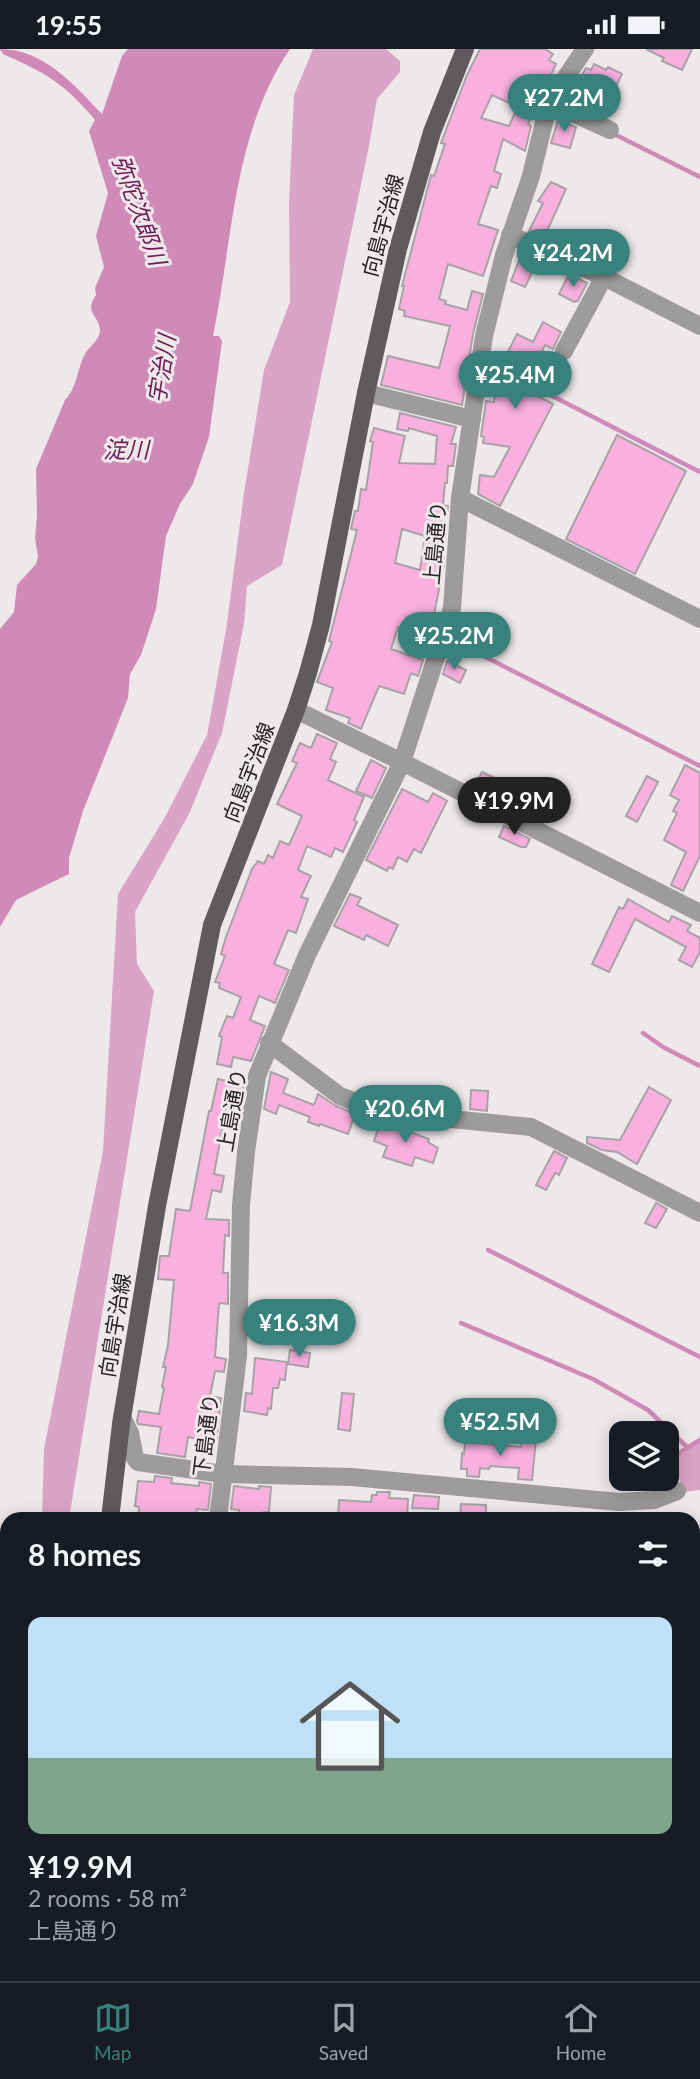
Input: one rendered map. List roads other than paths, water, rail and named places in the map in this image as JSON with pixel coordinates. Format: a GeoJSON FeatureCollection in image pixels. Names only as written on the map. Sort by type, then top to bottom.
{"type":"FeatureCollection","features":[{"type":"Feature","properties":{"kind":"main road","name":"向島宇治線"},"geometry":{"type":"LineString","coordinates":[[111,1512],[122,1417],[157,1206],[212,925],[296,711],[321,625],[366,393],[398,249],[432,132],[465,49]]}},
{"type":"Feature","properties":{"kind":"street","name":"上島通り"},"geometry":{"type":"LineString","coordinates":[[240,1231],[246,1152],[257,1076],[307,955],[402,762],[452,608],[460,498],[484,336],[510,235],[530,176],[550,102],[584,49]]}},
{"type":"Feature","properties":{"kind":"street"},"geometry":{"type":"LineString","coordinates":[[550,102],[610,130]]}},
{"type":"Feature","properties":{"kind":"street"},"geometry":{"type":"LineString","coordinates":[[510,235],[604,277],[700,326]]}},
{"type":"Feature","properties":{"kind":"street"},"geometry":{"type":"LineString","coordinates":[[564,351],[604,277]]}},
{"type":"Feature","properties":{"kind":"street"},"geometry":{"type":"LineString","coordinates":[[366,393],[472,419]]}},
{"type":"Feature","properties":{"kind":"street"},"geometry":{"type":"LineString","coordinates":[[460,498],[700,619]]}},
{"type":"Feature","properties":{"kind":"street"},"geometry":{"type":"LineString","coordinates":[[296,711],[700,913]]}},
{"type":"Feature","properties":{"kind":"street"},"geometry":{"type":"LineString","coordinates":[[269,1043],[340,1096],[370,1108],[381,1112],[531,1127],[700,1213]]}},
{"type":"Feature","properties":{"kind":"street","name":"下島通り"},"geometry":{"type":"LineString","coordinates":[[219,1512],[237,1356],[240,1231]]}},
{"type":"Feature","properties":{"kind":"street"},"geometry":{"type":"LineString","coordinates":[[122,1417],[130,1433],[138,1462],[222,1474],[352,1477],[620,1502],[654,1500],[677,1491]]}},
{"type":"Feature","properties":{"kind":"water","name":"淀川"},"geometry":{"type":"Polygon","coordinates":[[[0,49],[31,55],[44,62],[69,81],[102,114],[122,56],[128,49],[290,49],[271,82],[246,151],[213,336],[219,336],[222,341],[209,437],[193,484],[180,504],[166,536],[156,609],[141,655],[130,674],[128,698],[83,811],[69,858],[69,874],[16,900],[0,927],[0,629],[14,612],[17,585],[36,564],[38,557],[35,538],[36,469],[65,400],[72,390],[82,360],[100,331],[91,306],[104,267],[96,236],[108,193],[89,131],[95,120],[54,80],[3,54],[0,49]]]}},
{"type":"Feature","properties":{"kind":"waterway"},"geometry":{"type":"LineString","coordinates":[[614,134],[700,177]]}},
{"type":"Feature","properties":{"kind":"waterway"},"geometry":{"type":"LineString","coordinates":[[489,364],[504,371]]}},
{"type":"Feature","properties":{"kind":"waterway"},"geometry":{"type":"LineString","coordinates":[[531,385],[700,472]]}},
{"type":"Feature","properties":{"kind":"waterway"},"geometry":{"type":"LineString","coordinates":[[448,638],[700,766]]}},
{"type":"Feature","properties":{"kind":"waterway"},"geometry":{"type":"LineString","coordinates":[[643,1033],[700,1066]]}},
{"type":"Feature","properties":{"kind":"waterway"},"geometry":{"type":"LineString","coordinates":[[488,1250],[700,1357]]}},
{"type":"Feature","properties":{"kind":"waterway"},"geometry":{"type":"LineString","coordinates":[[461,1323],[593,1379],[648,1410],[687,1447]]}},
{"type":"Feature","properties":{"kind":"waterway"},"geometry":{"type":"LineString","coordinates":[[679,1453],[700,1440]]}},
{"type":"Feature","properties":{"kind":"water label","name":"弥陀次郎川"},"geometry":{"type":"Point","coordinates":[140,210]}},
{"type":"Feature","properties":{"kind":"water label","name":"宇治川"},"geometry":{"type":"Point","coordinates":[161,369]}}]}
